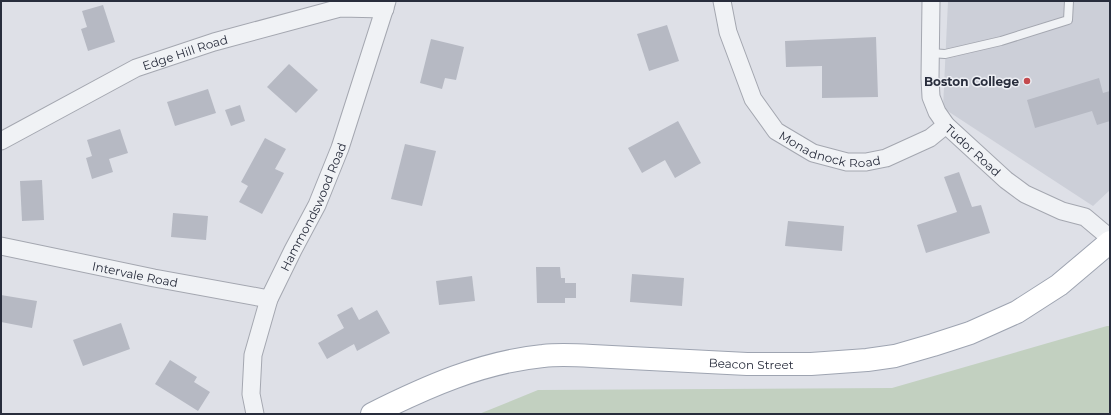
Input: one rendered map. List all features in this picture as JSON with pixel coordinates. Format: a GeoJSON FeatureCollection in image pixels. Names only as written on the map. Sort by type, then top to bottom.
{"type":"FeatureCollection","features":[{"type":"Feature","properties":{"kind":"main road","name":"Beacon Street"},"geometry":{"type":"LineString","coordinates":[[372,414],[417,392],[456,376],[493,365],[543,356],[569,355],[761,364],[811,364],[867,360],[895,356],[970,333],[1017,312],[1059,285],[1110,242]]}},
{"type":"Feature","properties":{"kind":"street","name":"Monadnock Road"},"geometry":{"type":"LineString","coordinates":[[722,1],[728,32],[753,99],[776,131],[813,153],[847,162],[866,162],[886,158],[930,138],[946,125]]}},
{"type":"Feature","properties":{"kind":"street","name":"Tudor Road"},"geometry":{"type":"LineString","coordinates":[[931,1],[931,97],[937,112],[946,125],[1006,180],[1025,194],[1062,212],[1085,218],[1110,238]]}},
{"type":"Feature","properties":{"kind":"street","name":"Edge Hill Road"},"geometry":{"type":"LineString","coordinates":[[1,141],[129,72],[143,66],[214,42],[340,8],[386,5]]}},
{"type":"Feature","properties":{"kind":"street","name":"Hammondswood Road"},"geometry":{"type":"LineString","coordinates":[[255,414],[251,394],[253,355],[269,299],[293,250],[318,205],[340,148],[386,5]]}},
{"type":"Feature","properties":{"kind":"street","name":"Intervale Road"},"geometry":{"type":"LineString","coordinates":[[1,246],[154,278],[269,299]]}},
{"type":"Feature","properties":{"kind":"lane"},"geometry":{"type":"LineString","coordinates":[[930,53],[945,54],[1001,41],[1068,20],[1069,1]]}},
{"type":"Feature","properties":{"kind":"shaded area","name":"Boston College"},"geometry":{"type":"Polygon","coordinates":[[[948,1],[1110,1],[1110,190],[1093,206],[943,108],[948,1]]]}},
{"type":"Feature","properties":{"kind":"green space"},"geometry":{"type":"Polygon","coordinates":[[[1110,326],[1110,414],[479,414],[538,390],[892,388],[1110,326]]]}},
{"type":"Feature","properties":{"kind":"building"},"geometry":{"type":"Polygon","coordinates":[[[103,5],[115,42],[88,51],[81,29],[87,27],[82,11],[103,5]]]}},
{"type":"Feature","properties":{"kind":"building"},"geometry":{"type":"Polygon","coordinates":[[[667,25],[679,61],[649,71],[637,34],[667,25]]]}},
{"type":"Feature","properties":{"kind":"building"},"geometry":{"type":"Polygon","coordinates":[[[876,37],[878,97],[822,98],[822,66],[786,67],[785,41],[876,37]]]}},
{"type":"Feature","properties":{"kind":"building"},"geometry":{"type":"Polygon","coordinates":[[[431,39],[464,47],[456,80],[445,78],[442,89],[420,83],[431,39]]]}},
{"type":"Feature","properties":{"kind":"building"},"geometry":{"type":"Polygon","coordinates":[[[289,64],[318,90],[296,113],[267,87],[289,64]]]}},
{"type":"Feature","properties":{"kind":"building"},"geometry":{"type":"Polygon","coordinates":[[[1099,78],[1103,93],[1110,91],[1110,121],[1097,125],[1092,111],[1035,128],[1027,100],[1099,78]]]}},
{"type":"Feature","properties":{"kind":"building"},"geometry":{"type":"Polygon","coordinates":[[[208,89],[216,113],[175,126],[167,102],[208,89]]]}},
{"type":"Feature","properties":{"kind":"building"},"geometry":{"type":"Polygon","coordinates":[[[240,105],[245,121],[231,126],[225,110],[240,105]]]}},
{"type":"Feature","properties":{"kind":"building"},"geometry":{"type":"Polygon","coordinates":[[[678,121],[701,163],[675,178],[665,160],[642,173],[628,148],[678,121]]]}},
{"type":"Feature","properties":{"kind":"building"},"geometry":{"type":"Polygon","coordinates":[[[120,129],[128,153],[109,159],[113,172],[92,179],[86,158],[92,156],[87,140],[120,129]]]}},
{"type":"Feature","properties":{"kind":"building"},"geometry":{"type":"Polygon","coordinates":[[[265,138],[286,149],[275,169],[284,173],[262,214],[239,202],[248,186],[241,182],[265,138]]]}},
{"type":"Feature","properties":{"kind":"building"},"geometry":{"type":"Polygon","coordinates":[[[405,144],[436,151],[422,206],[391,199],[405,144]]]}},
{"type":"Feature","properties":{"kind":"building"},"geometry":{"type":"Polygon","coordinates":[[[959,172],[972,207],[981,205],[990,233],[926,253],[917,225],[957,212],[944,177],[959,172]]]}},
{"type":"Feature","properties":{"kind":"building"},"geometry":{"type":"Polygon","coordinates":[[[42,180],[44,220],[22,221],[20,181],[42,180]]]}},
{"type":"Feature","properties":{"kind":"building"},"geometry":{"type":"Polygon","coordinates":[[[173,213],[208,216],[206,240],[171,237],[173,213]]]}},
{"type":"Feature","properties":{"kind":"building"},"geometry":{"type":"Polygon","coordinates":[[[788,221],[844,226],[842,251],[785,246],[788,221]]]}},
{"type":"Feature","properties":{"kind":"building"},"geometry":{"type":"Polygon","coordinates":[[[536,267],[560,267],[561,278],[565,278],[565,283],[576,283],[576,298],[565,298],[565,303],[537,303],[536,267]]]}},
{"type":"Feature","properties":{"kind":"building"},"geometry":{"type":"Polygon","coordinates":[[[632,274],[684,278],[682,306],[630,302],[632,274]]]}},
{"type":"Feature","properties":{"kind":"building"},"geometry":{"type":"Polygon","coordinates":[[[472,276],[475,301],[439,305],[436,281],[472,276]]]}},
{"type":"Feature","properties":{"kind":"building"},"geometry":{"type":"Polygon","coordinates":[[[1,295],[37,301],[32,328],[1,322],[1,295]]]}},
{"type":"Feature","properties":{"kind":"building"},"geometry":{"type":"Polygon","coordinates":[[[352,307],[359,320],[377,310],[390,333],[357,351],[354,344],[327,359],[318,343],[344,328],[337,315],[352,307]]]}},
{"type":"Feature","properties":{"kind":"building"},"geometry":{"type":"Polygon","coordinates":[[[121,323],[130,349],[83,366],[73,340],[121,323]]]}},
{"type":"Feature","properties":{"kind":"building"},"geometry":{"type":"Polygon","coordinates":[[[170,360],[197,377],[194,382],[210,392],[198,411],[155,384],[170,360]]]}},
{"type":"Feature","properties":{"kind":"place","name":"Boston College"},"geometry":{"type":"Point","coordinates":[1027,81]}}]}
